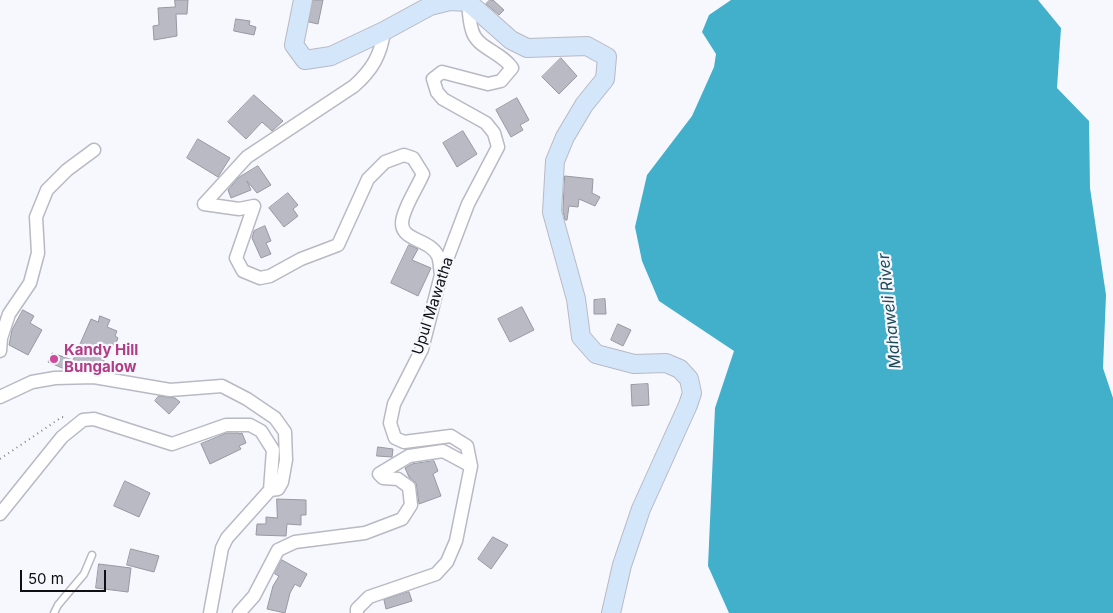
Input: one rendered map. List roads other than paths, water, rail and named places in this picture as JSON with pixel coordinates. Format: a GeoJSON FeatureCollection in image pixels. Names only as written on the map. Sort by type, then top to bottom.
{"type":"FeatureCollection","features":[{"type":"Feature","properties":{"kind":"street"},"geometry":{"type":"LineString","coordinates":[[303,0],[294,45],[305,60],[331,56],[384,31],[430,6],[450,1],[468,2],[511,40],[527,48],[587,46],[607,57],[605,79],[584,105],[555,161],[552,212],[576,299],[581,337],[596,354],[634,364],[666,363],[680,369],[689,379],[692,393],[688,406],[641,509],[622,565],[611,613]]}},
{"type":"Feature","properties":{"kind":"street","name":"Upul Mawatha"},"geometry":{"type":"LineString","coordinates":[[468,2],[472,32],[479,42],[507,60],[512,68],[501,81],[488,84],[442,72],[434,79],[437,92],[444,98],[486,123],[494,133],[498,147],[468,204],[441,275],[422,349],[394,404],[390,423],[395,438],[404,442],[451,436],[467,446],[471,466]]}},
{"type":"Feature","properties":{"kind":"street"},"geometry":{"type":"LineString","coordinates":[[384,31],[382,48],[368,74],[354,86],[247,156],[204,204],[239,209],[254,206],[236,258],[243,271],[260,278],[270,276],[301,259],[338,245],[368,179],[385,162],[404,155],[413,158],[423,174],[403,218],[403,229],[410,238],[426,243],[438,255],[441,275]]}},
{"type":"Feature","properties":{"kind":"street"},"geometry":{"type":"LineString","coordinates":[[0,352],[1,338],[9,314],[30,283],[38,253],[36,217],[47,190],[67,170],[94,150]]}},
{"type":"Feature","properties":{"kind":"street"},"geometry":{"type":"LineString","coordinates":[[0,397],[32,382],[56,378],[94,377],[170,390],[222,386],[247,399],[275,418],[285,432],[286,460],[282,482],[278,489],[270,490]]}},
{"type":"Feature","properties":{"kind":"street"},"geometry":{"type":"LineString","coordinates":[[0,514],[62,437],[83,420],[94,419],[172,444],[226,425],[250,425],[261,431],[273,450],[270,490],[224,542],[210,613]]}},
{"type":"Feature","properties":{"kind":"street"},"geometry":{"type":"LineString","coordinates":[[240,613],[254,596],[278,550],[295,542],[365,533],[402,518],[410,505],[409,487],[398,479],[382,478],[378,474],[409,456],[443,451],[471,466],[456,540],[447,562],[436,574],[370,597],[357,609],[357,613]]}},
{"type":"Feature","properties":{"kind":"lane"},"geometry":{"type":"LineString","coordinates":[[54,613],[58,605],[84,574],[92,555]]}},
{"type":"Feature","properties":{"kind":"water","name":"Mahaweli River"},"geometry":{"type":"Polygon","coordinates":[[[731,0],[1038,0],[1061,28],[1057,88],[1089,121],[1090,188],[1106,295],[1103,368],[1113,398],[1113,613],[729,613],[708,566],[715,408],[734,351],[659,301],[642,261],[635,227],[647,175],[692,116],[714,67],[716,54],[702,32],[709,15],[731,0]]]}},
{"type":"Feature","properties":{"kind":"place","name":"Kandy Hill Bungalow"},"geometry":{"type":"Point","coordinates":[54,359]}}]}
